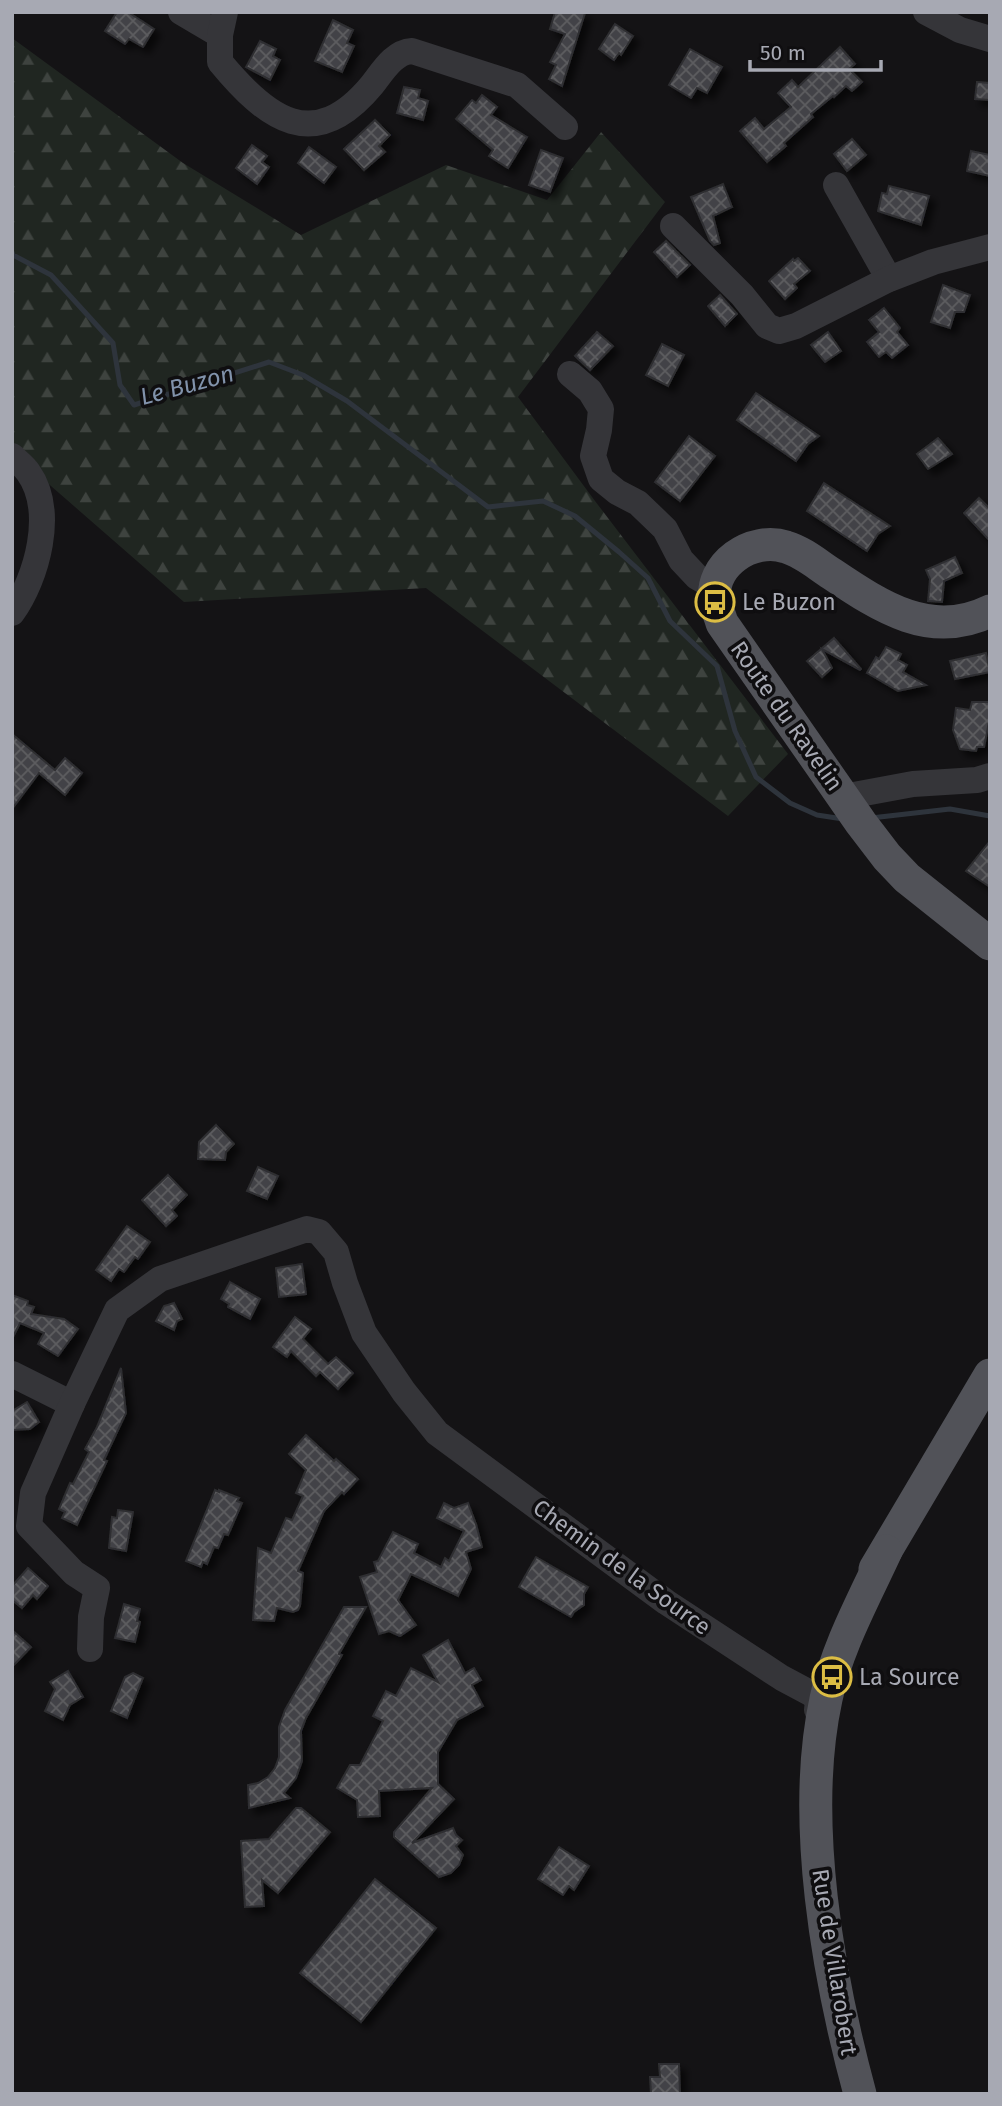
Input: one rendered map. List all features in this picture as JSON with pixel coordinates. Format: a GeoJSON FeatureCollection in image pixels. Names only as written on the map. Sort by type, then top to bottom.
{"type":"FeatureCollection","features":[{"type":"Feature","properties":{"kind":"main road"},"geometry":{"type":"LineString","coordinates":[[716,588],[728,562],[738,554],[748,548],[771,545],[798,552],[860,592],[906,616],[939,622],[958,622],[990,611]]}},
{"type":"Feature","properties":{"kind":"main road","name":"Route du Ravelin"},"geometry":{"type":"LineString","coordinates":[[716,588],[715,602],[722,623],[851,809]]}},
{"type":"Feature","properties":{"kind":"main road"},"geometry":{"type":"LineString","coordinates":[[851,809],[887,857],[907,878],[990,944]]}},
{"type":"Feature","properties":{"kind":"main road","name":"Rue de Villarobert"},"geometry":{"type":"LineString","coordinates":[[860,2094],[834,1976],[821,1888],[816,1830],[804,1777],[806,1724],[817,1707],[827,1649],[842,1620],[990,1375]]}},
{"type":"Feature","properties":{"kind":"street"},"geometry":{"type":"LineString","coordinates":[[181,12],[222,24],[220,62],[258,103],[288,121],[306,125],[323,123],[344,111],[369,89],[403,51],[412,51],[517,85],[565,127]]}},
{"type":"Feature","properties":{"kind":"street"},"geometry":{"type":"LineString","coordinates":[[926,12],[960,30],[990,39]]}},
{"type":"Feature","properties":{"kind":"street"},"geometry":{"type":"LineString","coordinates":[[836,185],[889,279]]}},
{"type":"Feature","properties":{"kind":"street"},"geometry":{"type":"LineString","coordinates":[[673,226],[742,296],[767,326],[779,331],[796,326],[889,279],[933,262],[990,247]]}},
{"type":"Feature","properties":{"kind":"street"},"geometry":{"type":"LineString","coordinates":[[570,374],[590,391],[601,409],[593,456],[601,479],[617,492],[638,503],[665,529],[681,560],[697,577],[716,588]]}},
{"type":"Feature","properties":{"kind":"street"},"geometry":{"type":"LineString","coordinates":[[12,456],[28,471],[37,489],[42,519],[40,549],[29,582],[12,614]]}},
{"type":"Feature","properties":{"kind":"street"},"geometry":{"type":"LineString","coordinates":[[851,809],[913,785],[977,780],[990,776]]}},
{"type":"Feature","properties":{"kind":"street","name":"Chemin de la Source"},"geometry":{"type":"LineString","coordinates":[[72,1404],[117,1310],[160,1279],[307,1229],[319,1232],[336,1252],[364,1334],[404,1392],[437,1433],[666,1602],[782,1678],[817,1707]]}},
{"type":"Feature","properties":{"kind":"street"},"geometry":{"type":"LineString","coordinates":[[12,1374],[72,1404],[33,1493],[29,1526],[74,1573],[97,1588],[91,1617],[90,1649]]}},
{"type":"Feature","properties":{"kind":"green space"},"geometry":{"type":"Polygon","coordinates":[[[12,38],[183,163],[301,235],[446,165],[547,200],[601,132],[665,202],[518,397],[788,754],[728,816],[426,588],[184,602],[12,452],[12,38]]]}},
{"type":"Feature","properties":{"kind":"building"},"geometry":{"type":"Polygon","coordinates":[[[117,12],[128,12],[154,29],[143,47],[129,39],[125,44],[105,31],[117,12]]]}},
{"type":"Feature","properties":{"kind":"building"},"geometry":{"type":"Polygon","coordinates":[[[555,12],[585,13],[562,86],[549,79],[556,65],[550,62],[565,34],[550,29],[555,12]]]}},
{"type":"Feature","properties":{"kind":"building"},"geometry":{"type":"Polygon","coordinates":[[[333,20],[353,30],[347,43],[354,46],[342,72],[315,61],[333,20]]]}},
{"type":"Feature","properties":{"kind":"building"},"geometry":{"type":"Polygon","coordinates":[[[615,24],[633,36],[621,55],[619,53],[614,60],[599,49],[615,24]]]}},
{"type":"Feature","properties":{"kind":"building"},"geometry":{"type":"Polygon","coordinates":[[[260,41],[276,49],[273,56],[280,60],[270,80],[246,67],[260,41]]]}},
{"type":"Feature","properties":{"kind":"building"},"geometry":{"type":"Polygon","coordinates":[[[840,47],[855,64],[849,69],[862,82],[852,91],[846,86],[811,114],[813,117],[767,162],[740,131],[755,118],[764,129],[791,107],[778,93],[792,80],[798,87],[840,47]]]}},
{"type":"Feature","properties":{"kind":"building"},"geometry":{"type":"Polygon","coordinates":[[[690,49],[722,67],[707,93],[697,88],[691,98],[669,85],[690,49]]]}},
{"type":"Feature","properties":{"kind":"building"},"geometry":{"type":"Polygon","coordinates":[[[977,82],[990,83],[990,100],[975,99],[977,82]]]}},
{"type":"Feature","properties":{"kind":"building"},"geometry":{"type":"Polygon","coordinates":[[[404,87],[420,90],[418,98],[428,101],[423,120],[397,113],[404,87]]]}},
{"type":"Feature","properties":{"kind":"building"},"geometry":{"type":"Polygon","coordinates":[[[482,95],[497,107],[491,115],[527,137],[508,168],[489,156],[493,150],[456,119],[472,100],[476,103],[482,95]]]}},
{"type":"Feature","properties":{"kind":"building"},"geometry":{"type":"Polygon","coordinates":[[[375,120],[390,135],[379,146],[385,152],[364,170],[344,149],[375,120]]]}},
{"type":"Feature","properties":{"kind":"building"},"geometry":{"type":"Polygon","coordinates":[[[852,139],[866,155],[847,171],[834,154],[852,139]]]}},
{"type":"Feature","properties":{"kind":"building"},"geometry":{"type":"Polygon","coordinates":[[[252,145],[267,156],[262,162],[269,167],[257,184],[236,168],[252,145]]]}},
{"type":"Feature","properties":{"kind":"building"},"geometry":{"type":"Polygon","coordinates":[[[309,147],[336,167],[324,183],[298,163],[309,147]]]}},
{"type":"Feature","properties":{"kind":"building"},"geometry":{"type":"Polygon","coordinates":[[[541,150],[563,158],[550,192],[529,185],[541,150]]]}},
{"type":"Feature","properties":{"kind":"building"},"geometry":{"type":"Polygon","coordinates":[[[971,151],[990,155],[990,176],[967,171],[971,151]]]}},
{"type":"Feature","properties":{"kind":"building"},"geometry":{"type":"Polygon","coordinates":[[[723,184],[732,207],[713,216],[720,243],[714,245],[691,197],[723,184]]]}},
{"type":"Feature","properties":{"kind":"building"},"geometry":{"type":"Polygon","coordinates":[[[889,186],[929,196],[921,225],[878,211],[882,193],[887,194],[889,186]]]}},
{"type":"Feature","properties":{"kind":"building"},"geometry":{"type":"Polygon","coordinates":[[[666,241],[690,265],[677,277],[654,252],[666,241]]]}},
{"type":"Feature","properties":{"kind":"building"},"geometry":{"type":"Polygon","coordinates":[[[798,258],[810,271],[794,284],[797,288],[785,299],[769,281],[793,259],[794,261],[798,258]]]}},
{"type":"Feature","properties":{"kind":"building"},"geometry":{"type":"Polygon","coordinates":[[[943,285],[970,295],[964,312],[955,312],[950,328],[931,322],[943,285]]]}},
{"type":"Feature","properties":{"kind":"building"},"geometry":{"type":"Polygon","coordinates":[[[720,295],[737,314],[725,326],[708,306],[720,295]]]}},
{"type":"Feature","properties":{"kind":"building"},"geometry":{"type":"Polygon","coordinates":[[[884,308],[900,328],[897,332],[908,345],[892,358],[886,352],[879,357],[867,342],[879,332],[869,320],[884,308]]]}},
{"type":"Feature","properties":{"kind":"building"},"geometry":{"type":"Polygon","coordinates":[[[597,332],[613,346],[590,370],[575,356],[597,332]]]}},
{"type":"Feature","properties":{"kind":"building"},"geometry":{"type":"Polygon","coordinates":[[[828,332],[841,351],[825,362],[811,345],[828,332]]]}},
{"type":"Feature","properties":{"kind":"building"},"geometry":{"type":"Polygon","coordinates":[[[662,344],[684,355],[668,386],[646,375],[662,344]]]}},
{"type":"Feature","properties":{"kind":"building"},"geometry":{"type":"Polygon","coordinates":[[[756,393],[819,436],[808,444],[796,461],[737,420],[756,393]]]}},
{"type":"Feature","properties":{"kind":"building"},"geometry":{"type":"Polygon","coordinates":[[[689,436],[715,456],[680,501],[655,482],[689,436]]]}},
{"type":"Feature","properties":{"kind":"building"},"geometry":{"type":"Polygon","coordinates":[[[938,438],[952,454],[928,469],[917,454],[938,438]]]}},
{"type":"Feature","properties":{"kind":"building"},"geometry":{"type":"Polygon","coordinates":[[[824,483],[890,526],[878,534],[867,551],[807,511],[824,483]]]}},
{"type":"Feature","properties":{"kind":"building"},"geometry":{"type":"Polygon","coordinates":[[[979,498],[990,509],[990,541],[964,513],[979,498]]]}},
{"type":"Feature","properties":{"kind":"building"},"geometry":{"type":"Polygon","coordinates":[[[955,557],[962,573],[944,581],[942,602],[928,601],[930,579],[926,570],[955,557]]]}},
{"type":"Feature","properties":{"kind":"building"},"geometry":{"type":"Polygon","coordinates":[[[834,638],[860,670],[822,649],[832,668],[822,677],[807,661],[834,638]]]}},
{"type":"Feature","properties":{"kind":"building"},"geometry":{"type":"Polygon","coordinates":[[[886,647],[901,654],[898,660],[907,665],[903,672],[926,685],[898,691],[867,673],[876,657],[879,659],[886,647]]]}},
{"type":"Feature","properties":{"kind":"building"},"geometry":{"type":"Polygon","coordinates":[[[986,653],[990,672],[955,679],[950,661],[986,653]]]}},
{"type":"Feature","properties":{"kind":"building"},"geometry":{"type":"Polygon","coordinates":[[[972,702],[990,702],[984,747],[977,747],[976,751],[960,749],[953,730],[956,708],[970,710],[972,702]]]}},
{"type":"Feature","properties":{"kind":"building"},"geometry":{"type":"Polygon","coordinates":[[[12,734],[55,770],[65,758],[82,773],[65,795],[39,773],[12,809],[12,734]]]}},
{"type":"Feature","properties":{"kind":"building"},"geometry":{"type":"Polygon","coordinates":[[[990,841],[990,887],[966,871],[990,841]]]}},
{"type":"Feature","properties":{"kind":"building"},"geometry":{"type":"Polygon","coordinates":[[[216,1125],[234,1144],[226,1152],[225,1160],[198,1159],[199,1142],[216,1125]]]}},
{"type":"Feature","properties":{"kind":"building"},"geometry":{"type":"Polygon","coordinates":[[[258,1167],[278,1176],[267,1199],[247,1191],[258,1167]]]}},
{"type":"Feature","properties":{"kind":"building"},"geometry":{"type":"Polygon","coordinates":[[[168,1175],[187,1195],[172,1210],[177,1216],[166,1226],[142,1200],[168,1175]]]}},
{"type":"Feature","properties":{"kind":"building"},"geometry":{"type":"Polygon","coordinates":[[[127,1226],[150,1242],[138,1259],[135,1257],[124,1272],[119,1269],[111,1281],[96,1270],[127,1226]]]}},
{"type":"Feature","properties":{"kind":"building"},"geometry":{"type":"Polygon","coordinates":[[[302,1264],[306,1294],[279,1297],[276,1268],[302,1264]]]}},
{"type":"Feature","properties":{"kind":"building"},"geometry":{"type":"Polygon","coordinates":[[[230,1282],[260,1299],[250,1319],[228,1307],[229,1304],[221,1299],[230,1282]]]}},
{"type":"Feature","properties":{"kind":"building"},"geometry":{"type":"Polygon","coordinates":[[[12,1295],[28,1301],[27,1305],[34,1307],[31,1314],[64,1319],[78,1329],[58,1356],[38,1344],[44,1333],[20,1323],[12,1339],[12,1295]]]}},
{"type":"Feature","properties":{"kind":"building"},"geometry":{"type":"Polygon","coordinates":[[[174,1303],[182,1319],[177,1321],[174,1330],[156,1321],[164,1306],[174,1303]]]}},
{"type":"Feature","properties":{"kind":"building"},"geometry":{"type":"Polygon","coordinates":[[[295,1317],[311,1329],[303,1339],[328,1364],[336,1357],[353,1373],[338,1389],[320,1372],[316,1376],[291,1351],[287,1357],[273,1347],[295,1317]]]}},
{"type":"Feature","properties":{"kind":"building"},"geometry":{"type":"Polygon","coordinates":[[[121,1368],[126,1413],[77,1525],[62,1518],[65,1512],[59,1509],[70,1483],[73,1484],[89,1452],[85,1449],[121,1368]]]}},
{"type":"Feature","properties":{"kind":"building"},"geometry":{"type":"Polygon","coordinates":[[[27,1402],[39,1422],[30,1429],[12,1430],[12,1411],[27,1402]]]}},
{"type":"Feature","properties":{"kind":"building"},"geometry":{"type":"Polygon","coordinates":[[[306,1435],[358,1479],[324,1511],[298,1571],[303,1573],[298,1610],[293,1612],[277,1608],[274,1621],[253,1620],[258,1548],[271,1553],[286,1518],[292,1520],[303,1496],[296,1493],[306,1470],[289,1454],[306,1435]]]}},
{"type":"Feature","properties":{"kind":"building"},"geometry":{"type":"Polygon","coordinates":[[[215,1490],[239,1498],[237,1501],[242,1503],[228,1535],[224,1534],[218,1548],[214,1547],[207,1564],[203,1562],[201,1567],[186,1561],[215,1490]]]}},
{"type":"Feature","properties":{"kind":"building"},"geometry":{"type":"Polygon","coordinates":[[[444,1503],[454,1508],[468,1503],[482,1547],[466,1552],[471,1569],[458,1596],[411,1574],[398,1600],[416,1625],[400,1636],[389,1631],[379,1634],[360,1577],[377,1572],[374,1562],[378,1561],[393,1532],[418,1544],[414,1553],[441,1567],[445,1558],[449,1561],[464,1531],[437,1518],[444,1503]]]}},
{"type":"Feature","properties":{"kind":"building"},"geometry":{"type":"Polygon","coordinates":[[[118,1510],[133,1512],[126,1551],[109,1548],[112,1517],[117,1518],[118,1510]]]}},
{"type":"Feature","properties":{"kind":"building"},"geometry":{"type":"Polygon","coordinates":[[[536,1557],[588,1587],[584,1594],[584,1605],[571,1617],[519,1587],[536,1557]]]}},
{"type":"Feature","properties":{"kind":"building"},"geometry":{"type":"Polygon","coordinates":[[[28,1568],[48,1586],[37,1599],[33,1595],[22,1608],[12,1600],[12,1586],[28,1568]]]}},
{"type":"Feature","properties":{"kind":"building"},"geometry":{"type":"Polygon","coordinates":[[[124,1604],[140,1609],[135,1642],[115,1638],[124,1604]]]}},
{"type":"Feature","properties":{"kind":"building"},"geometry":{"type":"Polygon","coordinates":[[[344,1607],[366,1607],[306,1718],[301,1731],[302,1761],[296,1778],[284,1793],[290,1798],[249,1808],[248,1785],[268,1777],[275,1768],[279,1757],[279,1727],[285,1710],[344,1607]]]}},
{"type":"Feature","properties":{"kind":"building"},"geometry":{"type":"Polygon","coordinates":[[[12,1630],[31,1647],[12,1667],[12,1630]]]}},
{"type":"Feature","properties":{"kind":"building"},"geometry":{"type":"Polygon","coordinates":[[[448,1640],[465,1673],[474,1668],[481,1680],[472,1685],[483,1706],[457,1720],[438,1752],[438,1784],[454,1799],[412,1843],[453,1828],[462,1840],[456,1846],[463,1855],[459,1865],[451,1873],[439,1877],[394,1837],[394,1832],[432,1788],[379,1791],[380,1816],[358,1817],[357,1800],[337,1788],[350,1765],[360,1765],[383,1721],[373,1716],[386,1691],[396,1696],[411,1668],[438,1682],[423,1655],[448,1640]]]}},
{"type":"Feature","properties":{"kind":"building"},"geometry":{"type":"Polygon","coordinates":[[[68,1671],[83,1697],[70,1705],[63,1720],[45,1711],[55,1689],[50,1682],[68,1671]]]}},
{"type":"Feature","properties":{"kind":"building"},"geometry":{"type":"Polygon","coordinates":[[[133,1673],[143,1678],[127,1718],[111,1711],[125,1677],[133,1673]]]}},
{"type":"Feature","properties":{"kind":"building"},"geometry":{"type":"Polygon","coordinates":[[[296,1808],[301,1808],[330,1832],[278,1893],[262,1880],[264,1906],[245,1907],[241,1841],[269,1839],[296,1808]]]}},
{"type":"Feature","properties":{"kind":"building"},"geometry":{"type":"Polygon","coordinates":[[[559,1847],[589,1866],[574,1890],[569,1886],[563,1895],[538,1879],[559,1847]]]}},
{"type":"Feature","properties":{"kind":"building"},"geometry":{"type":"Polygon","coordinates":[[[375,1879],[436,1928],[361,2022],[300,1973],[375,1879]]]}},
{"type":"Feature","properties":{"kind":"building"},"geometry":{"type":"Polygon","coordinates":[[[659,2064],[679,2064],[680,2094],[651,2094],[650,2077],[660,2077],[659,2064]]]}},
{"type":"Feature","properties":{"kind":"waterway","name":"Le Buzon"},"geometry":{"type":"LineString","coordinates":[[12,252],[51,275],[113,343],[120,385],[134,405],[269,362],[303,375],[347,401],[488,507],[543,501],[575,516],[648,578],[670,621],[717,666],[735,731],[756,777],[790,803],[817,815],[843,819]]}},
{"type":"Feature","properties":{"kind":"waterway","name":"Le Buzon"},"geometry":{"type":"LineString","coordinates":[[871,818],[950,809],[990,816]]}},
{"type":"Feature","properties":{"kind":"place","name":"Le Buzon"},"geometry":{"type":"Point","coordinates":[715,602]}},
{"type":"Feature","properties":{"kind":"place","name":"La Source"},"geometry":{"type":"Point","coordinates":[832,1677]}}]}
